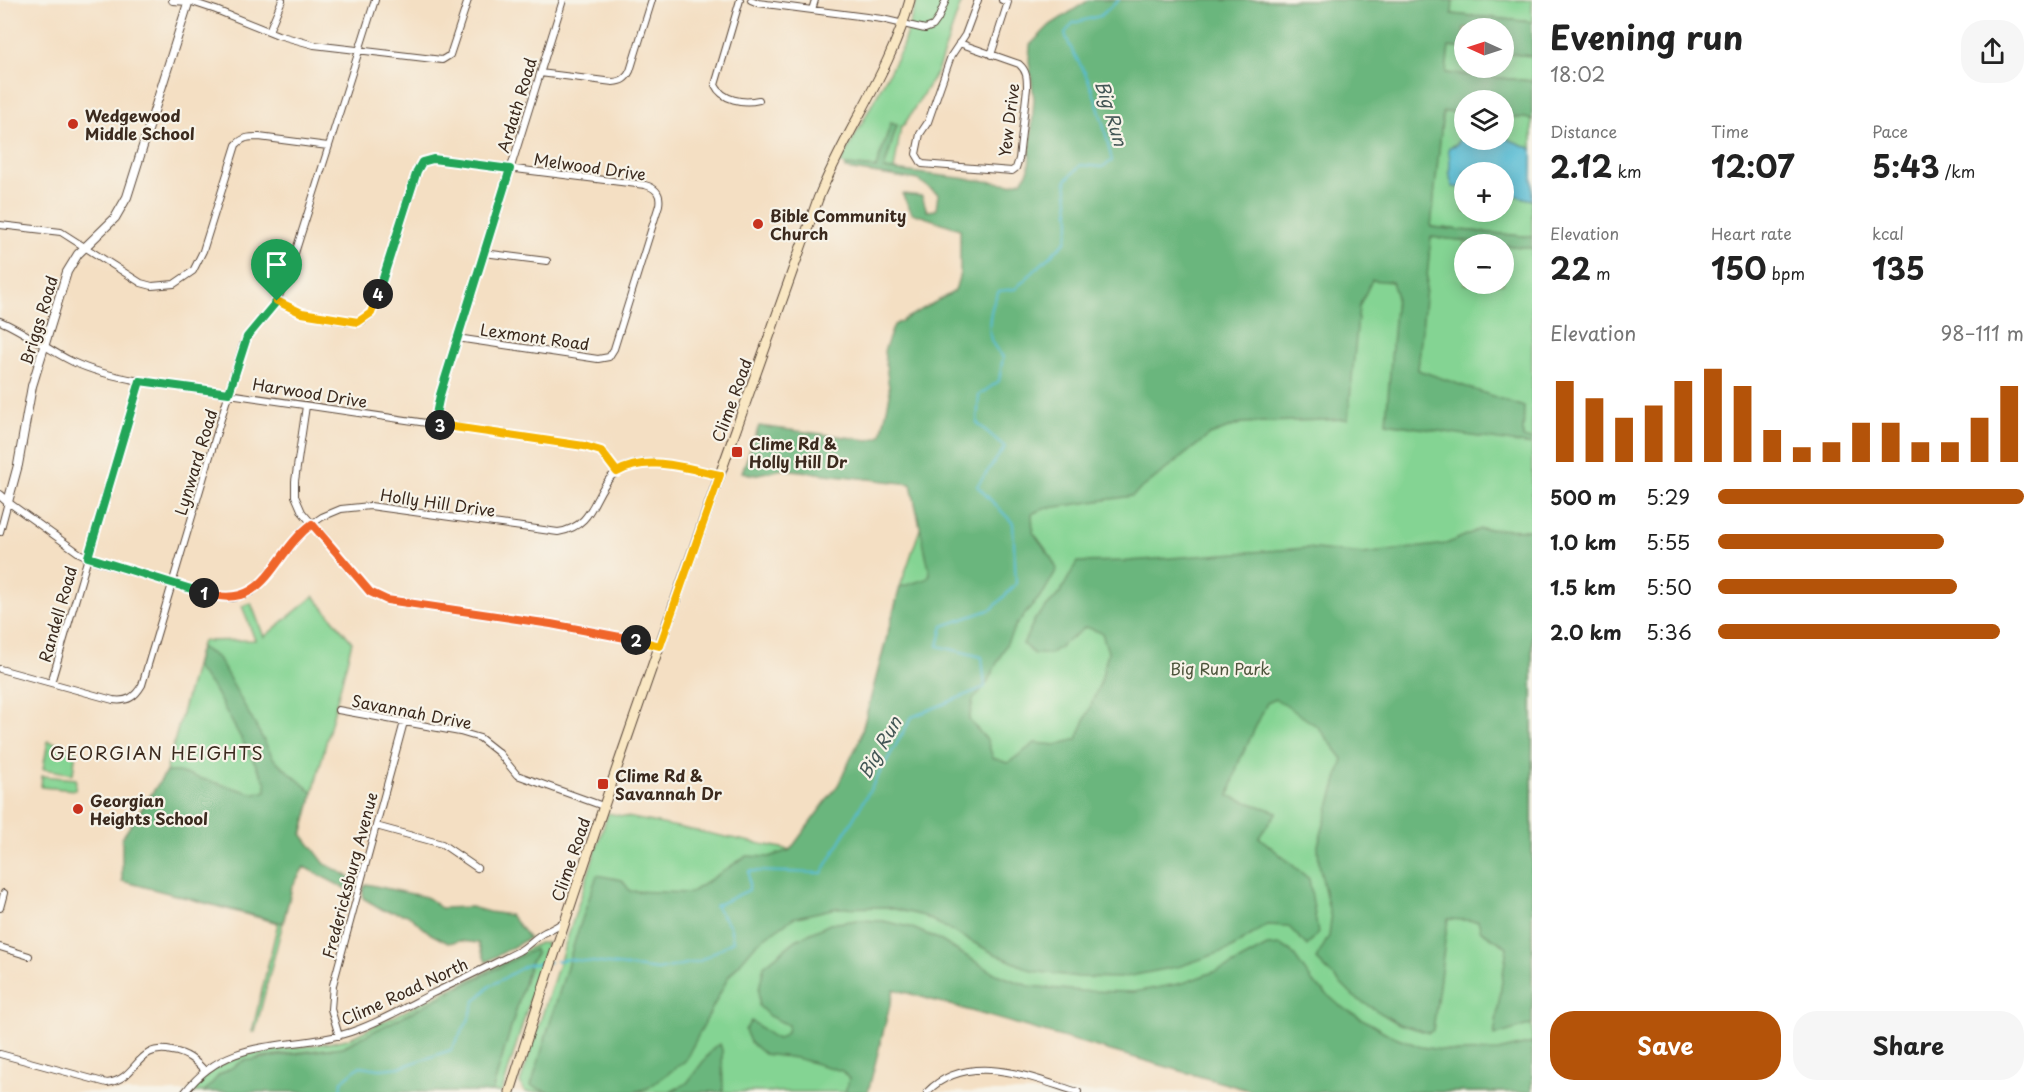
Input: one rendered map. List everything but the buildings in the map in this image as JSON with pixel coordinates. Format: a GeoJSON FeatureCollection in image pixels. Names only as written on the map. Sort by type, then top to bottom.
{"type":"FeatureCollection","features":[{"type":"Feature","properties":{"kind":"main road","name":"Clime Road"},"geometry":{"type":"LineString","coordinates":[[510,1092],[603,806],[818,200],[831,166],[887,63],[910,0]]}},
{"type":"Feature","properties":{"kind":"street"},"geometry":{"type":"LineString","coordinates":[[173,0],[189,1],[314,45],[430,60],[447,58],[452,50],[468,0]]}},
{"type":"Feature","properties":{"kind":"street"},"geometry":{"type":"LineString","coordinates":[[269,31],[282,0]]}},
{"type":"Feature","properties":{"kind":"street","name":"Lynward Road"},"geometry":{"type":"LineString","coordinates":[[51,683],[123,701],[131,699],[142,685],[247,337],[277,301],[290,269],[375,0]]}},
{"type":"Feature","properties":{"kind":"street","name":"Ardath Road"},"geometry":{"type":"LineString","coordinates":[[434,424],[457,338],[563,0]]}},
{"type":"Feature","properties":{"kind":"street"},"geometry":{"type":"LineString","coordinates":[[540,74],[620,81],[630,71],[652,0]]}},
{"type":"Feature","properties":{"kind":"street"},"geometry":{"type":"LineString","coordinates":[[740,0],[715,85],[724,96],[750,102],[759,100]]}},
{"type":"Feature","properties":{"kind":"street"},"geometry":{"type":"LineString","coordinates":[[751,0],[758,3],[925,29],[933,26],[946,0]]}},
{"type":"Feature","properties":{"kind":"street"},"geometry":{"type":"LineString","coordinates":[[812,10],[815,0]]}},
{"type":"Feature","properties":{"kind":"street"},"geometry":{"type":"LineString","coordinates":[[959,43],[965,35],[978,0]]}},
{"type":"Feature","properties":{"kind":"street"},"geometry":{"type":"LineString","coordinates":[[991,55],[1008,2],[1002,0]]}},
{"type":"Feature","properties":{"kind":"street","name":"Briggs Road"},"geometry":{"type":"LineString","coordinates":[[0,532],[23,440],[29,396],[67,272],[84,248],[115,218],[127,197],[189,1]]}},
{"type":"Feature","properties":{"kind":"street","name":"Yew Drive"},"geometry":{"type":"LineString","coordinates":[[959,43],[1019,64],[1028,78],[1018,164],[1012,171],[922,164],[918,159],[916,148],[920,134],[928,122],[951,56],[959,43]]}},
{"type":"Feature","properties":{"kind":"street"},"geometry":{"type":"LineString","coordinates":[[0,225],[61,232],[141,283],[152,286],[174,284],[193,271],[203,251],[236,145],[241,140],[259,137],[328,146]]}},
{"type":"Feature","properties":{"kind":"street","name":"Melwood Drive"},"geometry":{"type":"LineString","coordinates":[[277,301],[302,313],[349,322],[362,321],[369,316],[374,307],[420,164],[426,160],[645,184],[656,190],[660,198],[659,205],[614,350],[609,357]]}},
{"type":"Feature","properties":{"kind":"street"},"geometry":{"type":"LineString","coordinates":[[484,253],[547,261]]}},
{"type":"Feature","properties":{"kind":"street","name":"Harwood Drive"},"geometry":{"type":"LineString","coordinates":[[0,321],[73,362],[100,373],[140,381],[584,446],[601,451],[617,472]]}},
{"type":"Feature","properties":{"kind":"street","name":"Lexmont Road"},"geometry":{"type":"LineString","coordinates":[[457,338],[598,359],[609,357]]}},
{"type":"Feature","properties":{"kind":"street","name":"Randell Road"},"geometry":{"type":"LineString","coordinates":[[51,683],[140,381]]}},
{"type":"Feature","properties":{"kind":"street"},"geometry":{"type":"LineString","coordinates":[[306,406],[295,481],[295,496],[302,512],[370,592],[387,600],[587,630],[660,646]]}},
{"type":"Feature","properties":{"kind":"street"},"geometry":{"type":"LineString","coordinates":[[617,472],[632,465],[651,463],[720,475]]}},
{"type":"Feature","properties":{"kind":"street","name":"Holly Hill Drive"},"geometry":{"type":"LineString","coordinates":[[0,495],[70,547],[88,557],[214,596],[233,598],[251,592],[265,579],[291,544],[312,524],[341,509],[370,506],[549,532],[567,531],[583,522],[606,482],[617,472]]}},
{"type":"Feature","properties":{"kind":"street"},"geometry":{"type":"LineString","coordinates":[[0,669],[51,683]]}},
{"type":"Feature","properties":{"kind":"street","name":"Savannah Drive"},"geometry":{"type":"LineString","coordinates":[[338,710],[460,732],[480,738],[499,753],[517,775],[603,806]]}},
{"type":"Feature","properties":{"kind":"street","name":"Fredericksburg Avenue"},"geometry":{"type":"LineString","coordinates":[[339,1036],[331,1009],[333,985],[404,722]]}},
{"type":"Feature","properties":{"kind":"street"},"geometry":{"type":"LineString","coordinates":[[376,826],[441,844],[477,868]]}},
{"type":"Feature","properties":{"kind":"street"},"geometry":{"type":"LineString","coordinates":[[0,908],[4,893]]}},
{"type":"Feature","properties":{"kind":"street","name":"Clime Road North"},"geometry":{"type":"LineString","coordinates":[[185,1092],[204,1070],[236,1053],[259,1047],[313,1042],[361,1029],[519,951],[564,921]]}},
{"type":"Feature","properties":{"kind":"street"},"geometry":{"type":"LineString","coordinates":[[0,947],[28,956]]}},
{"type":"Feature","properties":{"kind":"street"},"geometry":{"type":"LineString","coordinates":[[0,1054],[107,1083],[128,1075],[142,1056],[156,1050],[165,1049],[188,1056],[204,1070]]}},
{"type":"Feature","properties":{"kind":"street"},"geometry":{"type":"LineString","coordinates":[[927,1092],[943,1080],[964,1072],[989,1070],[1013,1073],[1078,1092]]}},
{"type":"Feature","properties":{"kind":"green space"},"geometry":{"type":"Polygon","coordinates":[[[917,0],[962,0],[937,72],[904,125],[901,126],[894,170],[884,169],[897,125],[891,123],[876,168],[840,164],[901,50],[917,0]]]}},
{"type":"Feature","properties":{"kind":"green space","name":"Big Run Park"},"geometry":{"type":"Polygon","coordinates":[[[1089,0],[1453,0],[1452,14],[1492,18],[1454,18],[1454,48],[1449,47],[1446,73],[1454,74],[1454,78],[1532,81],[1532,119],[1514,117],[1514,90],[1454,90],[1454,113],[1443,112],[1431,227],[1502,234],[1454,234],[1454,240],[1431,237],[1418,370],[1524,407],[1523,438],[1532,440],[1532,445],[1386,423],[1396,294],[1392,282],[1372,280],[1359,307],[1348,419],[1242,423],[1210,435],[1132,496],[1042,509],[1032,514],[1033,532],[1057,569],[1044,592],[1016,625],[987,683],[973,700],[969,720],[987,740],[993,758],[1008,763],[1035,743],[1056,745],[1077,739],[1101,681],[1108,652],[1102,633],[1086,627],[1050,654],[1034,654],[1023,644],[1035,619],[1060,593],[1077,562],[1129,561],[1307,548],[1363,554],[1446,544],[1480,529],[1532,530],[1532,1024],[1494,1036],[1507,947],[1481,931],[1478,921],[1448,919],[1433,1030],[1429,1033],[1399,1024],[1354,997],[1316,959],[1329,936],[1331,919],[1319,864],[1318,845],[1343,759],[1318,727],[1276,699],[1267,703],[1238,764],[1229,796],[1277,812],[1259,837],[1309,879],[1318,933],[1307,946],[1288,926],[1267,925],[1230,949],[1181,966],[1120,978],[1078,977],[1033,971],[993,953],[924,916],[886,907],[836,908],[793,918],[756,944],[729,976],[685,1061],[648,1088],[635,1092],[548,1092],[531,1086],[597,875],[622,880],[630,891],[690,893],[746,856],[769,857],[790,850],[838,785],[860,739],[900,587],[926,579],[930,574],[911,484],[783,469],[753,475],[742,472],[759,426],[869,440],[881,436],[890,395],[884,351],[894,325],[955,291],[960,273],[960,229],[912,213],[902,194],[922,196],[927,211],[936,210],[938,194],[918,180],[846,169],[845,165],[876,168],[891,123],[897,125],[884,169],[1011,184],[1023,180],[1029,169],[1034,99],[1029,61],[1030,45],[1050,25],[1089,0]]]}},
{"type":"Feature","properties":{"kind":"green space","name":"Big Run Park"},"geometry":{"type":"Polygon","coordinates":[[[1157,0],[1532,0],[1532,22],[1514,20],[1514,18],[1452,14],[1449,47],[1454,48],[1454,74],[1446,73],[1443,111],[1454,112],[1454,145],[1448,150],[1451,157],[1449,172],[1454,181],[1454,222],[1514,222],[1514,195],[1532,200],[1532,237],[1432,227],[1431,237],[1454,239],[1454,294],[1514,294],[1514,246],[1532,248],[1532,1092],[1255,1092],[894,989],[862,1092],[525,1092],[520,1083],[608,813],[841,860],[860,739],[900,587],[946,454],[1133,197],[1157,0]]]}},
{"type":"Feature","properties":{"kind":"green space","name":"Big Run Park"},"geometry":{"type":"Polygon","coordinates":[[[1514,20],[1532,22],[1532,56],[1514,54],[1514,20]]]}},
{"type":"Feature","properties":{"kind":"green space","name":"Big Run Park"},"geometry":{"type":"Polygon","coordinates":[[[1514,54],[1532,56],[1532,81],[1500,78],[1514,78],[1514,54]]]}},
{"type":"Feature","properties":{"kind":"green space"},"geometry":{"type":"Polygon","coordinates":[[[1514,117],[1532,119],[1532,149],[1514,142],[1514,117]]]}},
{"type":"Feature","properties":{"kind":"green space","name":"Big Run Park"},"geometry":{"type":"Polygon","coordinates":[[[1514,235],[1532,237],[1532,248],[1514,246],[1514,235]]]}},
{"type":"Feature","properties":{"kind":"green space"},"geometry":{"type":"Polygon","coordinates":[[[314,596],[352,642],[289,886],[292,887],[255,1032],[252,1032],[278,923],[135,884],[202,641],[255,640],[242,606],[251,603],[264,637],[314,596]]]}},
{"type":"Feature","properties":{"kind":"green space"},"geometry":{"type":"Polygon","coordinates":[[[200,647],[218,658],[274,759],[313,793],[302,834],[325,864],[356,880],[353,889],[348,890],[304,867],[292,887],[283,923],[122,881],[122,838],[166,772],[178,772],[255,794],[266,791],[266,783],[213,688],[195,667],[200,647]]]}},
{"type":"Feature","properties":{"kind":"green space"},"geometry":{"type":"Polygon","coordinates":[[[48,741],[76,749],[73,774],[43,769],[48,741]]]}},
{"type":"Feature","properties":{"kind":"green space"},"geometry":{"type":"Polygon","coordinates":[[[42,776],[76,779],[75,790],[41,787],[42,776]]]}},
{"type":"Feature","properties":{"kind":"green space"},"geometry":{"type":"Polygon","coordinates":[[[366,884],[426,897],[441,908],[471,907],[510,915],[529,938],[486,962],[478,943],[460,941],[448,943],[431,934],[408,915],[383,910],[363,898],[363,889],[366,884]]]}},
{"type":"Feature","properties":{"kind":"green space"},"geometry":{"type":"Polygon","coordinates":[[[857,920],[883,921],[910,927],[938,939],[996,974],[1029,986],[1081,991],[1134,992],[1183,983],[1230,966],[1267,946],[1281,945],[1291,951],[1312,981],[1340,1006],[1388,1034],[1421,1047],[1457,1052],[1498,1051],[1532,1043],[1532,1092],[1255,1092],[894,989],[868,1092],[845,1092],[849,1079],[842,1071],[796,1058],[764,1054],[750,1042],[745,1030],[751,1021],[778,1039],[787,1032],[788,1025],[769,1016],[759,1006],[759,989],[764,966],[796,940],[830,924],[857,920]]]}},
{"type":"Feature","properties":{"kind":"green space"},"geometry":{"type":"Polygon","coordinates":[[[539,943],[547,943],[502,1092],[492,1092],[530,963],[536,954],[342,1047],[260,1057],[220,1075],[204,1092],[189,1092],[207,1075],[225,1063],[244,1055],[350,1038],[539,943]]]}},
{"type":"Feature","properties":{"kind":"green space"},"geometry":{"type":"Polygon","coordinates":[[[535,949],[536,954],[530,963],[492,1092],[204,1092],[219,1075],[243,1061],[343,1047],[535,949]]]}},
{"type":"Feature","properties":{"kind":"green space"},"geometry":{"type":"Polygon","coordinates":[[[720,1044],[723,1092],[670,1092],[687,1083],[714,1047],[720,1044]]]}},
{"type":"Feature","properties":{"kind":"water"},"geometry":{"type":"Polygon","coordinates":[[[1514,142],[1532,149],[1532,200],[1514,195],[1514,162],[1454,162],[1453,187],[1450,178],[1449,147],[1454,146],[1454,150],[1514,150],[1514,142]]]}},
{"type":"Feature","properties":{"kind":"waterway","name":"Big Run"},"geometry":{"type":"LineString","coordinates":[[556,961],[568,959],[658,970],[700,961],[733,941],[730,926],[715,906],[749,890],[749,871],[822,873],[912,717],[985,687],[982,657],[938,646],[943,626],[992,609],[1016,584],[1013,523],[977,486],[1005,447],[977,423],[979,395],[999,381],[1003,357],[991,340],[990,315],[999,291],[1015,289],[1066,241],[1070,222],[1066,180],[1081,165],[1102,167],[1112,161],[1093,92],[1065,33],[1073,23],[1100,16],[1119,0]]}},
{"type":"Feature","properties":{"kind":"waterway","name":"Big Run"},"geometry":{"type":"LineString","coordinates":[[341,1092],[342,1081],[360,1066],[380,1069],[401,1067],[451,1050],[468,1021],[475,1001],[490,986],[527,965],[550,962]]}},
{"type":"Feature","properties":{"kind":"place","name":"Wedgewood Middle School"},"geometry":{"type":"Point","coordinates":[73,124]}},
{"type":"Feature","properties":{"kind":"place","name":"Bible Community Church"},"geometry":{"type":"Point","coordinates":[758,224]}},
{"type":"Feature","properties":{"kind":"place","name":"Clime Rd & Holly Hill Dr"},"geometry":{"type":"Point","coordinates":[737,452]}},
{"type":"Feature","properties":{"kind":"place","name":"Clime Rd & Savannah Dr"},"geometry":{"type":"Point","coordinates":[603,784]}},
{"type":"Feature","properties":{"kind":"place","name":"Georgian Heights School"},"geometry":{"type":"Point","coordinates":[78,809]}},
{"type":"Feature","properties":{"kind":"district","name":"GEORGIAN HEIGHTS"},"geometry":{"type":"Point","coordinates":[157,752]}},
{"type":"Feature","properties":{"kind":"route"},"geometry":{"type":"LineString","coordinates":[[433,159],[510,169],[440,395],[434,424],[596,449],[601,451],[617,472],[632,465],[651,463],[720,475],[660,646],[587,630],[387,600],[370,592],[312,524],[291,544],[265,579],[251,592],[233,598],[214,596],[88,557],[140,381],[229,393],[247,337],[277,301],[314,316],[349,322],[362,321],[369,316],[374,307],[420,164],[433,159]]}}]}
